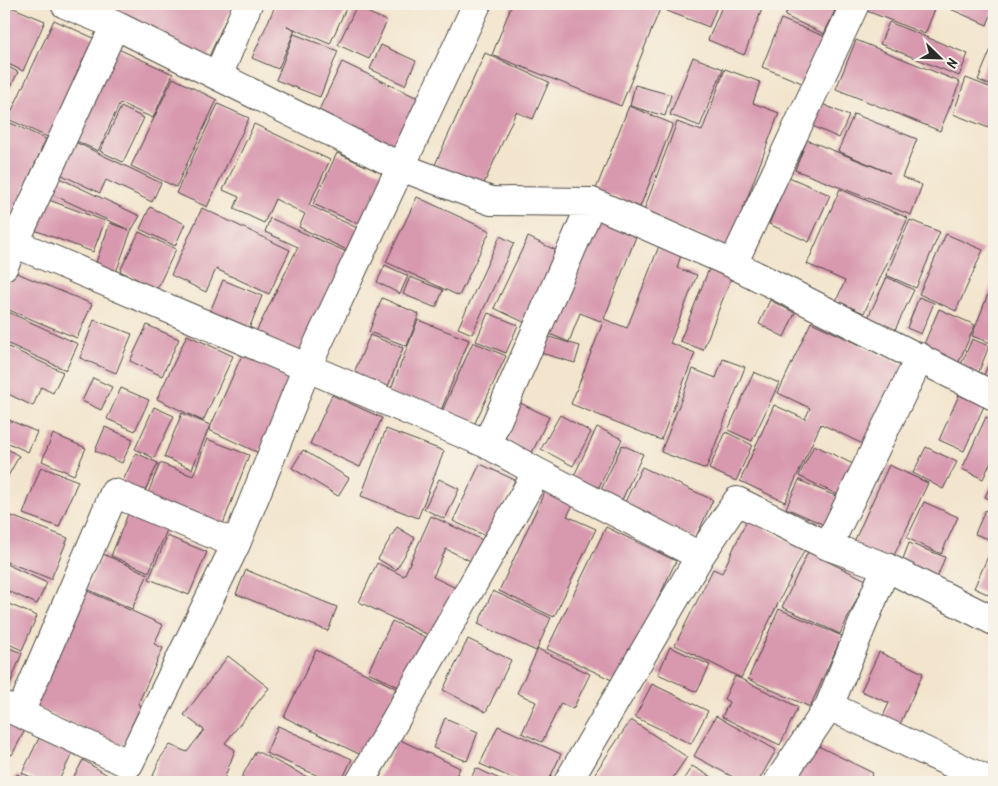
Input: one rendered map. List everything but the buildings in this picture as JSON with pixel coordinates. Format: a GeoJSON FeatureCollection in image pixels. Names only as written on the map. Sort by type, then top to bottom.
{"type":"FeatureCollection","features":[{"type":"Feature","properties":{"kind":"street"},"geometry":{"type":"LineString","coordinates":[[65,4],[115,25],[401,167],[491,201],[592,202],[733,264],[994,396]]}},
{"type":"Feature","properties":{"kind":"street"},"geometry":{"type":"LineString","coordinates":[[218,76],[248,4]]}},
{"type":"Feature","properties":{"kind":"street"},"geometry":{"type":"LineString","coordinates":[[236,544],[114,493],[12,710],[129,764],[236,544],[307,367],[477,4]]}},
{"type":"Feature","properties":{"kind":"street"},"geometry":{"type":"LineString","coordinates":[[733,264],[855,4]]}},
{"type":"Feature","properties":{"kind":"street"},"geometry":{"type":"LineString","coordinates":[[115,25],[9,255],[307,367],[487,444],[537,472],[700,556]]}},
{"type":"Feature","properties":{"kind":"street"},"geometry":{"type":"LineString","coordinates":[[487,444],[592,202]]}},
{"type":"Feature","properties":{"kind":"street"},"geometry":{"type":"LineString","coordinates":[[828,546],[920,357]]}},
{"type":"Feature","properties":{"kind":"street"},"geometry":{"type":"LineString","coordinates":[[360,782],[537,472]]}},
{"type":"Feature","properties":{"kind":"street"},"geometry":{"type":"LineString","coordinates":[[568,782],[700,556],[737,501],[828,546],[886,567],[994,621]]}},
{"type":"Feature","properties":{"kind":"street"},"geometry":{"type":"LineString","coordinates":[[778,782],[829,706],[886,567]]}},
{"type":"Feature","properties":{"kind":"street"},"geometry":{"type":"LineString","coordinates":[[829,706],[992,782]]}}]}
